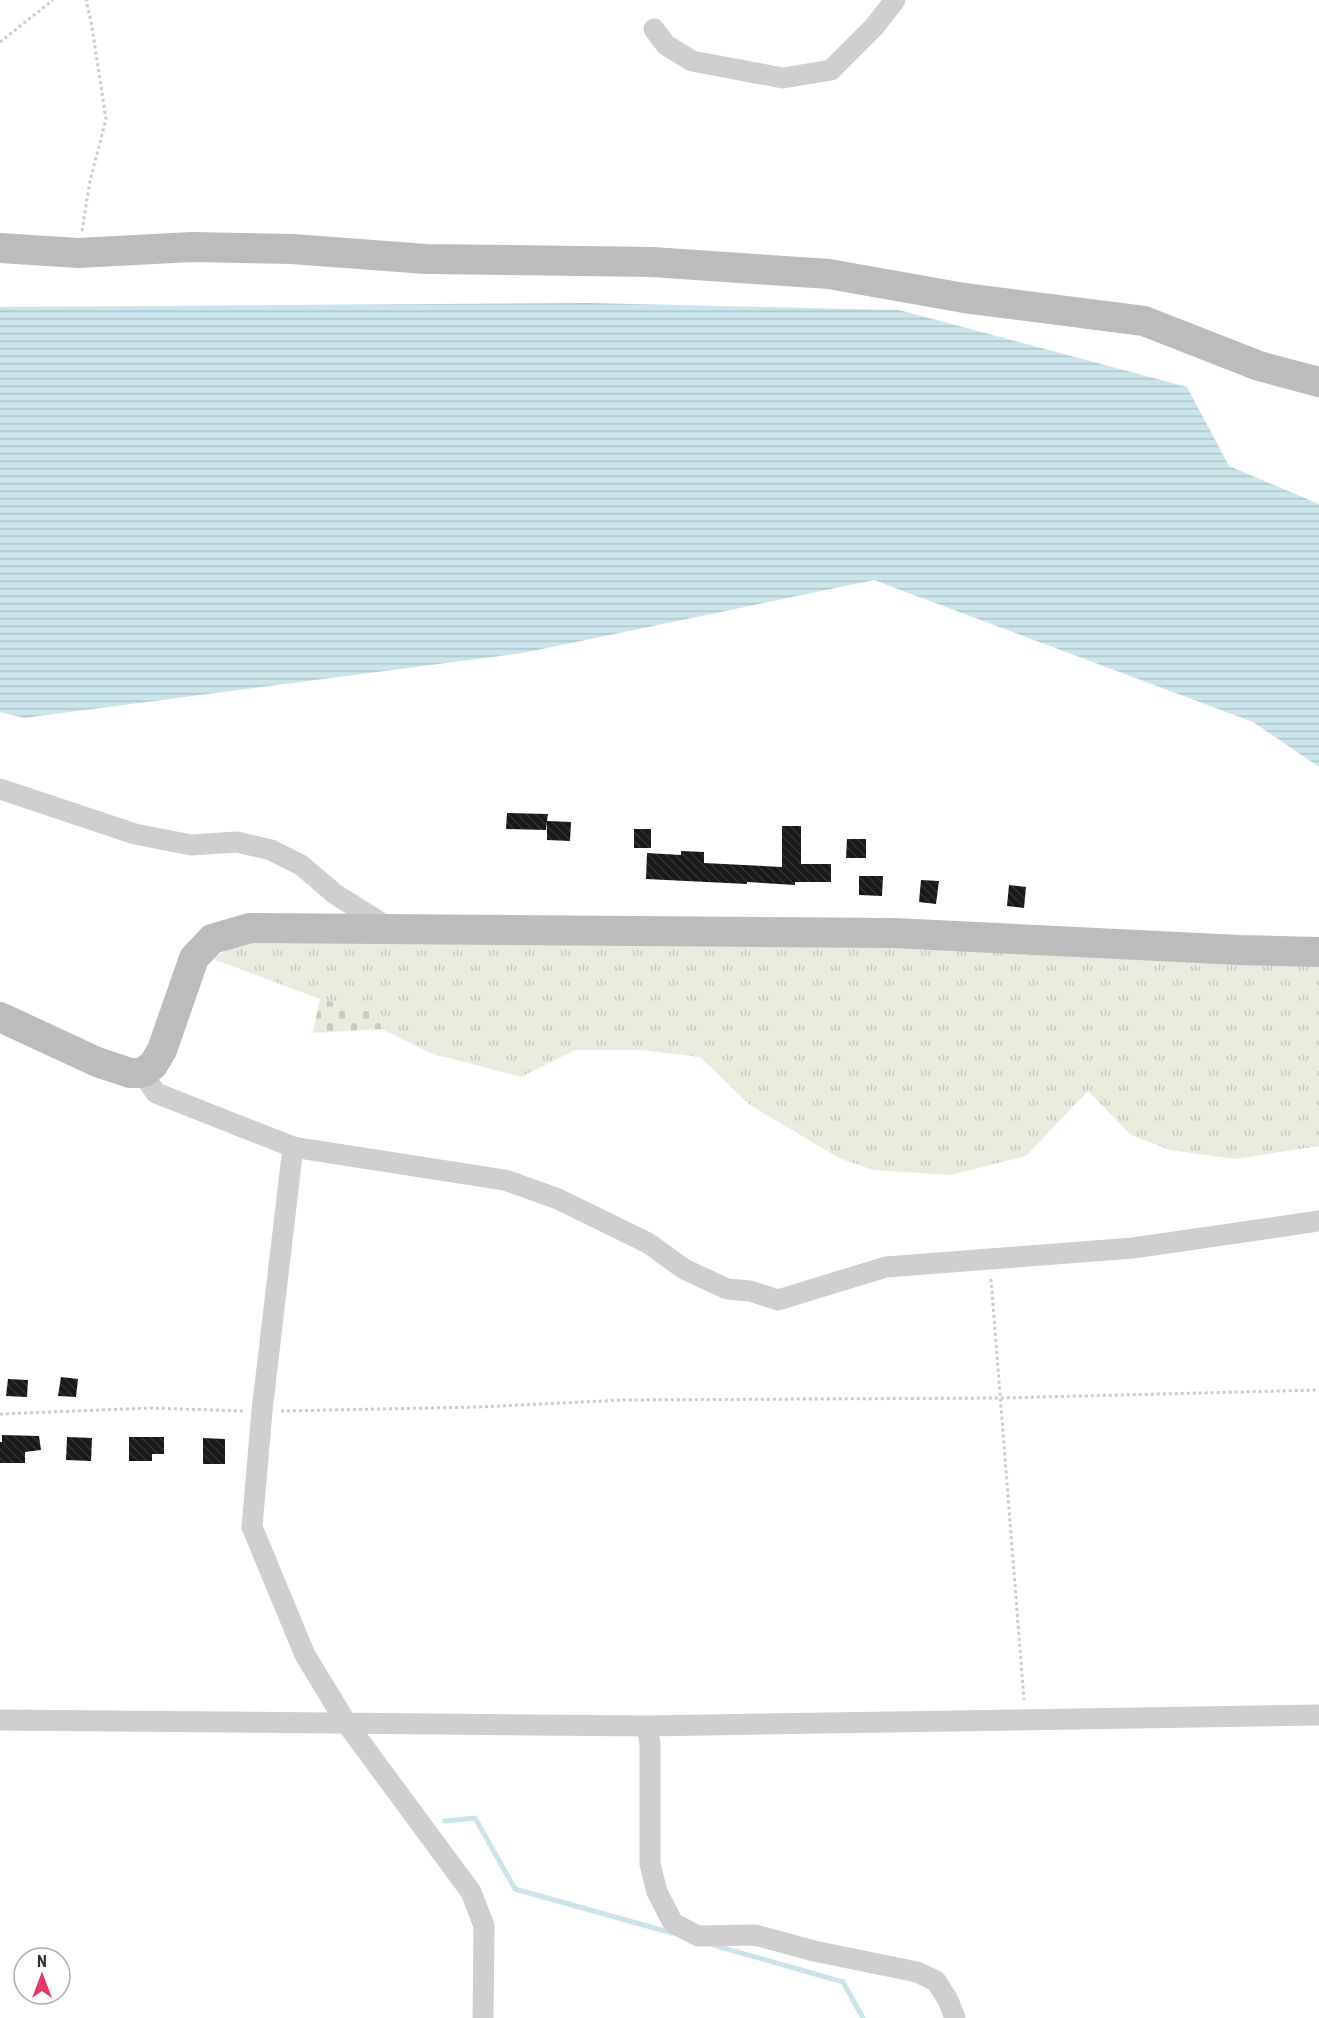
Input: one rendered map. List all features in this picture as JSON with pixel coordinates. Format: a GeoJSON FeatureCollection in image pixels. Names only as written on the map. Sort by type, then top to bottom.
{"type":"FeatureCollection","features":[{"type":"Feature","properties":{"kind":"main road"},"geometry":{"type":"LineString","coordinates":[[0,248],[78,253],[192,247],[292,249],[426,259],[652,262],[829,274],[964,298],[1144,321],[1259,366],[1319,382]]}},
{"type":"Feature","properties":{"kind":"main road"},"geometry":{"type":"LineString","coordinates":[[0,1017],[97,1062],[130,1073],[142,1073],[153,1065],[162,1050],[194,958],[212,939],[250,928],[894,933],[1319,952]]}},
{"type":"Feature","properties":{"kind":"street"},"geometry":{"type":"LineString","coordinates":[[654,29],[666,45],[692,61],[783,78],[831,70],[874,27],[895,0]]}},
{"type":"Feature","properties":{"kind":"street"},"geometry":{"type":"LineString","coordinates":[[0,789],[135,834],[191,845],[237,842],[271,850],[301,865],[335,894],[391,929]]}},
{"type":"Feature","properties":{"kind":"street"},"geometry":{"type":"LineString","coordinates":[[142,1073],[156,1093],[293,1148],[505,1180],[558,1199],[648,1243],[684,1269],[727,1289],[750,1292],[778,1300],[886,1267],[1133,1248],[1319,1221]]}},
{"type":"Feature","properties":{"kind":"street"},"geometry":{"type":"LineString","coordinates":[[293,1148],[262,1411],[252,1527],[304,1655],[347,1724],[471,1892],[484,1926],[483,2018]]}},
{"type":"Feature","properties":{"kind":"street"},"geometry":{"type":"LineString","coordinates":[[0,1720],[647,1726],[1319,1715]]}},
{"type":"Feature","properties":{"kind":"street"},"geometry":{"type":"LineString","coordinates":[[647,1726],[650,1744],[650,1864],[657,1892],[674,1923],[698,1936],[755,1935],[814,1952],[917,1972],[936,1981],[956,2018]]}},
{"type":"Feature","properties":{"kind":"path"},"geometry":{"type":"LineString","coordinates":[[0,42],[54,0]]}},
{"type":"Feature","properties":{"kind":"path"},"geometry":{"type":"LineString","coordinates":[[78,253],[90,182],[106,119],[92,21],[86,0]]}},
{"type":"Feature","properties":{"kind":"path"},"geometry":{"type":"LineString","coordinates":[[990,1259],[1025,1720]]}},
{"type":"Feature","properties":{"kind":"path"},"geometry":{"type":"LineString","coordinates":[[0,1414],[151,1408],[262,1411],[479,1407],[623,1400],[1001,1398],[1319,1390]]}},
{"type":"Feature","properties":{"kind":"green space"},"geometry":{"type":"Polygon","coordinates":[[[646,938],[1319,961],[1319,1146],[1235,1159],[1170,1150],[1131,1135],[1088,1091],[1026,1156],[950,1175],[873,1170],[839,1158],[750,1105],[700,1057],[641,1050],[575,1050],[521,1077],[430,1053],[382,1029],[381,1013],[320,999],[213,959],[237,942],[646,938]]]}},
{"type":"Feature","properties":{"kind":"green space"},"geometry":{"type":"Polygon","coordinates":[[[320,999],[381,1013],[382,1029],[313,1033],[320,999]]]}},
{"type":"Feature","properties":{"kind":"water"},"geometry":{"type":"Polygon","coordinates":[[[589,303],[899,310],[1187,387],[1229,466],[1319,504],[1319,767],[1253,722],[874,580],[523,653],[24,718],[0,712],[0,307],[589,303]]]}},
{"type":"Feature","properties":{"kind":"building"},"geometry":{"type":"Polygon","coordinates":[[[507,813],[548,814],[546,830],[506,829],[507,813]]]}},
{"type":"Feature","properties":{"kind":"building"},"geometry":{"type":"Polygon","coordinates":[[[547,821],[571,822],[570,841],[547,840],[547,821]]]}},
{"type":"Feature","properties":{"kind":"building"},"geometry":{"type":"Polygon","coordinates":[[[782,826],[801,826],[801,864],[831,864],[831,882],[795,882],[795,885],[646,879],[647,853],[681,855],[681,851],[704,852],[704,863],[782,867],[782,826]]]}},
{"type":"Feature","properties":{"kind":"building"},"geometry":{"type":"Polygon","coordinates":[[[634,829],[651,829],[651,848],[634,848],[634,829]]]}},
{"type":"Feature","properties":{"kind":"building"},"geometry":{"type":"Polygon","coordinates":[[[847,839],[866,839],[866,858],[846,858],[847,839]]]}},
{"type":"Feature","properties":{"kind":"building"},"geometry":{"type":"Polygon","coordinates":[[[859,876],[883,876],[882,896],[859,895],[859,876]]]}},
{"type":"Feature","properties":{"kind":"building"},"geometry":{"type":"Polygon","coordinates":[[[921,880],[939,881],[936,904],[919,902],[921,880]]]}},
{"type":"Feature","properties":{"kind":"building"},"geometry":{"type":"Polygon","coordinates":[[[1009,885],[1026,887],[1024,908],[1007,906],[1009,885]]]}},
{"type":"Feature","properties":{"kind":"building"},"geometry":{"type":"Polygon","coordinates":[[[61,1377],[78,1379],[76,1397],[58,1396],[61,1377]]]}},
{"type":"Feature","properties":{"kind":"building"},"geometry":{"type":"Polygon","coordinates":[[[8,1379],[28,1380],[27,1397],[6,1396],[8,1379]]]}},
{"type":"Feature","properties":{"kind":"building"},"geometry":{"type":"Polygon","coordinates":[[[2,1435],[39,1436],[41,1450],[25,1452],[25,1463],[0,1463],[2,1435]]]}},
{"type":"Feature","properties":{"kind":"building"},"geometry":{"type":"Polygon","coordinates":[[[67,1437],[92,1438],[91,1461],[66,1460],[67,1437]]]}},
{"type":"Feature","properties":{"kind":"building"},"geometry":{"type":"Polygon","coordinates":[[[129,1437],[164,1437],[164,1454],[152,1454],[152,1461],[129,1461],[129,1437]]]}},
{"type":"Feature","properties":{"kind":"building"},"geometry":{"type":"Polygon","coordinates":[[[203,1438],[225,1439],[225,1464],[203,1464],[203,1438]]]}},
{"type":"Feature","properties":{"kind":"waterway"},"geometry":{"type":"LineString","coordinates":[[445,1821],[475,1818],[515,1889],[672,1933]]}},
{"type":"Feature","properties":{"kind":"waterway"},"geometry":{"type":"LineString","coordinates":[[713,1945],[843,1982],[863,2018]]}}]}
